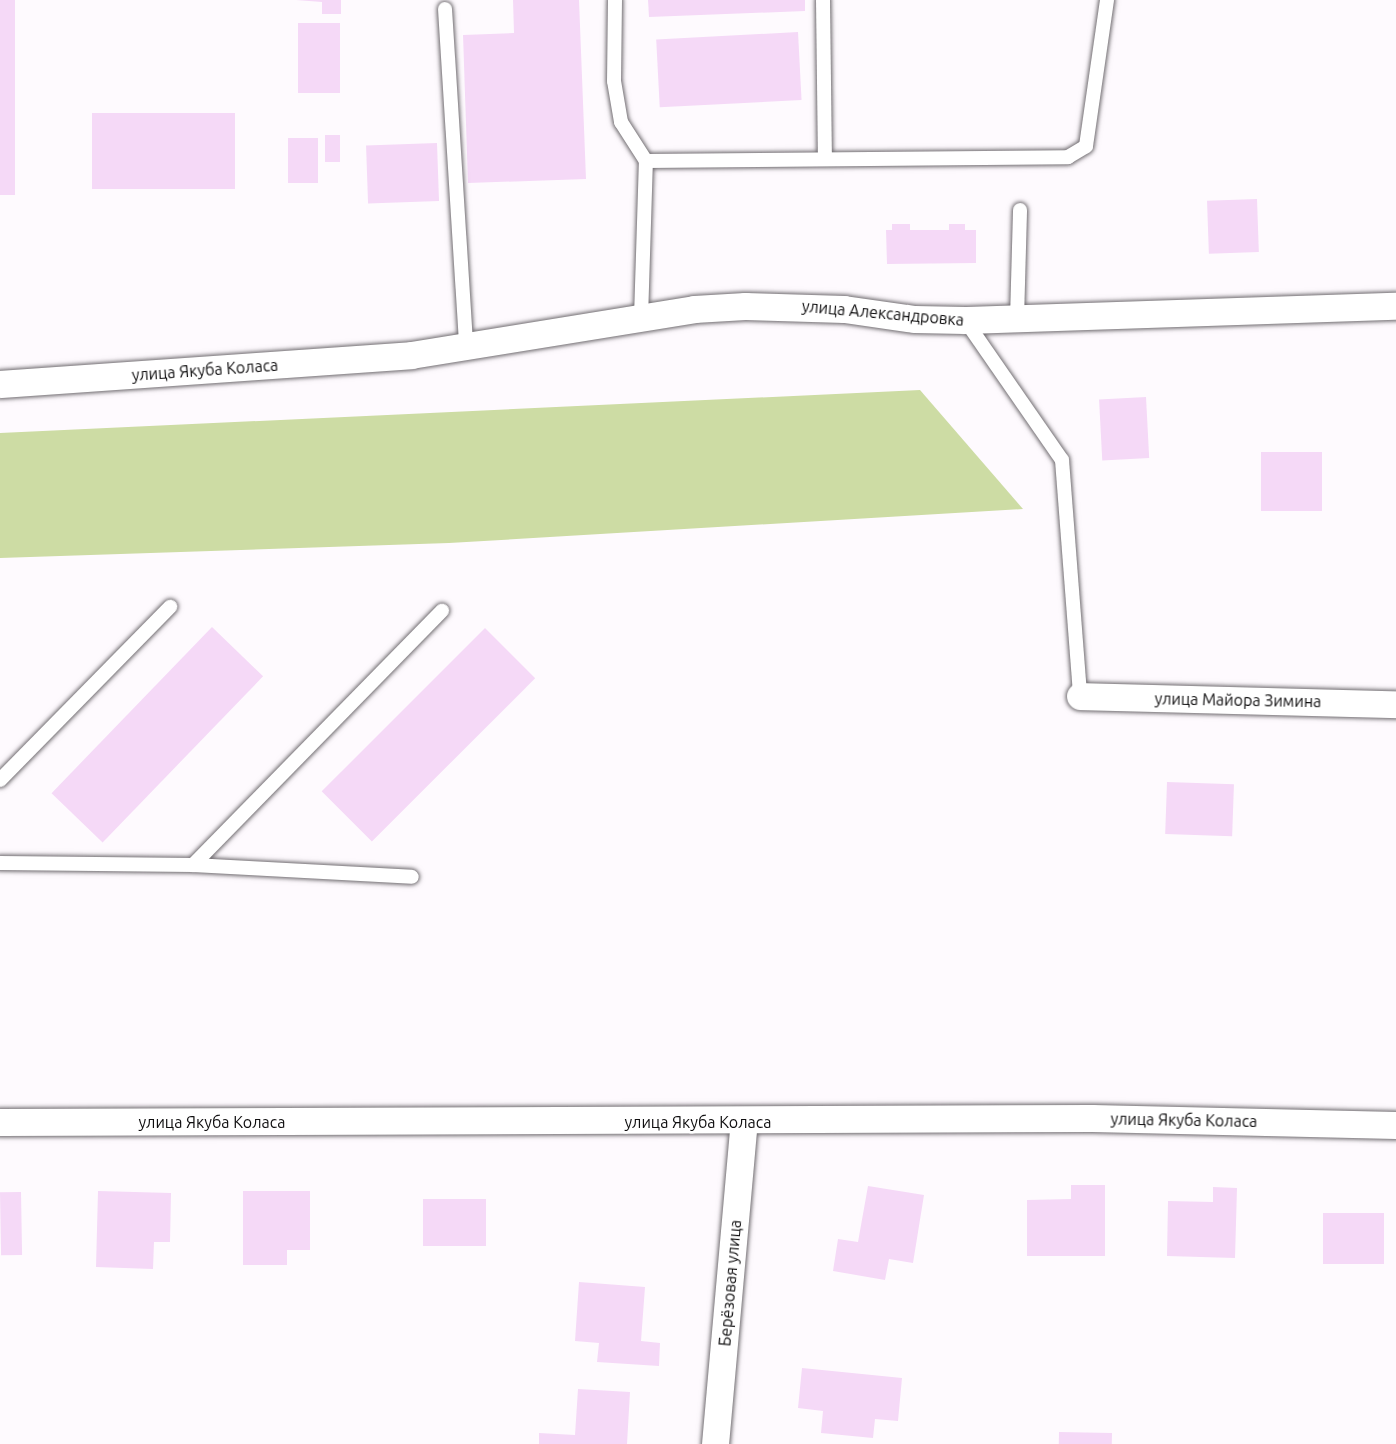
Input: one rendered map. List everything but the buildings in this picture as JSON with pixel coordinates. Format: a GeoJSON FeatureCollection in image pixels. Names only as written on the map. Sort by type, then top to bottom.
{"type":"FeatureCollection","features":[{"type":"Feature","properties":{"kind":"street","name":"улица Александровка"},"geometry":{"type":"LineString","coordinates":[[411,355],[466,348],[694,309],[794,306],[965,320],[1396,306]]}},
{"type":"Feature","properties":{"kind":"street","name":"улица Якуба Коласа"},"geometry":{"type":"LineString","coordinates":[[0,384],[411,355]]}},
{"type":"Feature","properties":{"kind":"street","name":"улица Майора Зимина"},"geometry":{"type":"LineString","coordinates":[[1080,696],[1396,704]]}},
{"type":"Feature","properties":{"kind":"street","name":"улица Якуба Коласа"},"geometry":{"type":"LineString","coordinates":[[0,1122],[744,1122],[1092,1118],[1396,1125]]}},
{"type":"Feature","properties":{"kind":"street","name":"Берёзовая улица"},"geometry":{"type":"LineString","coordinates":[[715,1444],[744,1122]]}},
{"type":"Feature","properties":{"kind":"lane"},"geometry":{"type":"LineString","coordinates":[[615,0],[614,81],[621,122],[646,161],[641,318]]}},
{"type":"Feature","properties":{"kind":"lane"},"geometry":{"type":"LineString","coordinates":[[823,0],[825,158]]}},
{"type":"Feature","properties":{"kind":"lane"},"geometry":{"type":"LineString","coordinates":[[646,161],[1068,157],[1086,146],[1107,0]]}},
{"type":"Feature","properties":{"kind":"lane"},"geometry":{"type":"LineString","coordinates":[[445,9],[466,348]]}},
{"type":"Feature","properties":{"kind":"lane"},"geometry":{"type":"LineString","coordinates":[[1017,319],[1020,210]]}},
{"type":"Feature","properties":{"kind":"lane"},"geometry":{"type":"LineString","coordinates":[[965,320],[1062,460],[1080,696]]}},
{"type":"Feature","properties":{"kind":"lane"},"geometry":{"type":"LineString","coordinates":[[0,780],[170,607]]}},
{"type":"Feature","properties":{"kind":"lane"},"geometry":{"type":"LineString","coordinates":[[193,865],[442,611]]}},
{"type":"Feature","properties":{"kind":"lane"},"geometry":{"type":"LineString","coordinates":[[0,863],[193,865],[412,877]]}},
{"type":"Feature","properties":{"kind":"green space"},"geometry":{"type":"Polygon","coordinates":[[[920,390],[1023,509],[449,543],[0,558],[0,433],[920,390]]]}}]}
